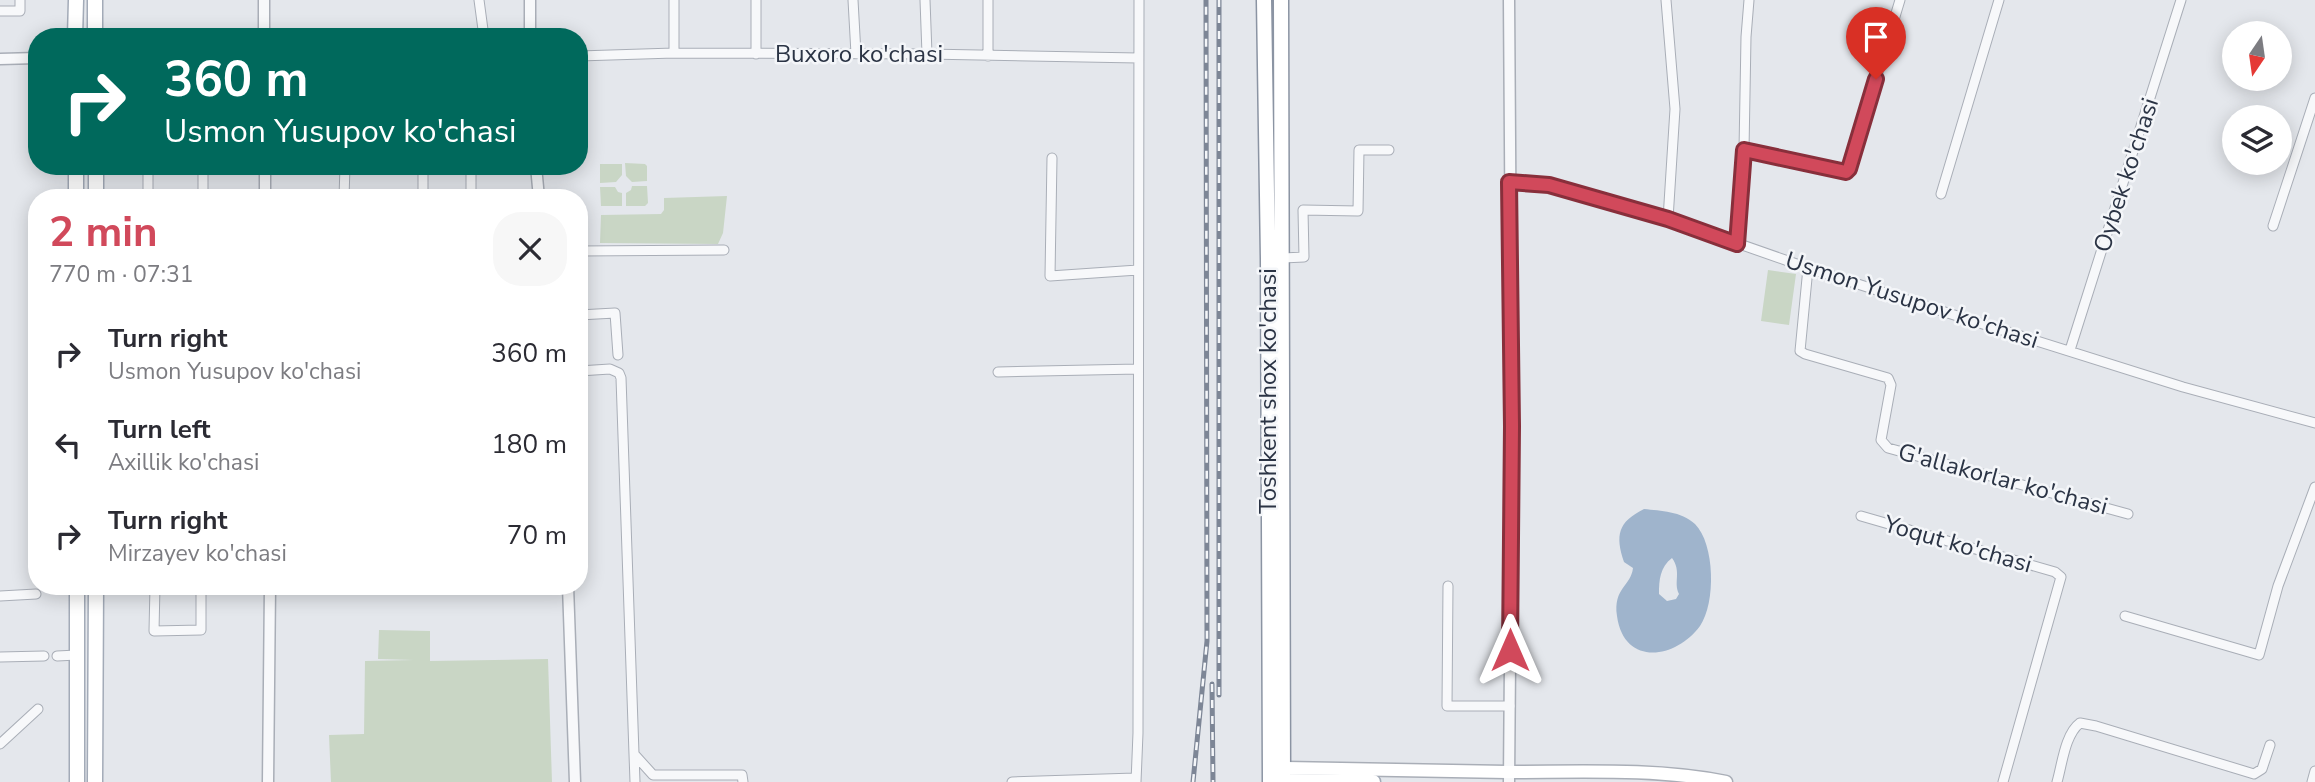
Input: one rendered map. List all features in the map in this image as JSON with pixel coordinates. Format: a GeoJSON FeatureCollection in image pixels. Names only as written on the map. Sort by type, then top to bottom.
{"type":"FeatureCollection","features":[{"type":"Feature","properties":{"kind":"main road"},"geometry":{"type":"LineString","coordinates":[[75,28],[76,0]]}},
{"type":"Feature","properties":{"kind":"main road"},"geometry":{"type":"LineString","coordinates":[[95,0],[95,28]]}},
{"type":"Feature","properties":{"kind":"main road","name":"Toshkent shox ko'chasi"},"geometry":{"type":"LineString","coordinates":[[1264,0],[1270,782]]}},
{"type":"Feature","properties":{"kind":"main road","name":"Toshkent shox ko'chasi"},"geometry":{"type":"LineString","coordinates":[[1281,0],[1283,777]]}},
{"type":"Feature","properties":{"kind":"main road"},"geometry":{"type":"LineString","coordinates":[[1268,560],[1283,559]]}},
{"type":"Feature","properties":{"kind":"main road"},"geometry":{"type":"LineString","coordinates":[[77,595],[77,782]]}},
{"type":"Feature","properties":{"kind":"main road"},"geometry":{"type":"LineString","coordinates":[[95,782],[96,595]]}},
{"type":"Feature","properties":{"kind":"main road"},"geometry":{"type":"LineString","coordinates":[[1283,777],[1509,777],[1572,770],[1699,776],[1726,782]]}},
{"type":"Feature","properties":{"kind":"main road"},"geometry":{"type":"LineString","coordinates":[[1283,777],[1373,782]]}},
{"type":"Feature","properties":{"kind":"street"},"geometry":{"type":"LineString","coordinates":[[0,11],[20,11],[20,0]]}},
{"type":"Feature","properties":{"kind":"street"},"geometry":{"type":"LineString","coordinates":[[264,0],[264,28]]}},
{"type":"Feature","properties":{"kind":"street"},"geometry":{"type":"LineString","coordinates":[[479,0],[483,28]]}},
{"type":"Feature","properties":{"kind":"street"},"geometry":{"type":"LineString","coordinates":[[530,0],[530,28]]}},
{"type":"Feature","properties":{"kind":"street"},"geometry":{"type":"LineString","coordinates":[[674,0],[674,53]]}},
{"type":"Feature","properties":{"kind":"street"},"geometry":{"type":"LineString","coordinates":[[756,0],[756,54]]}},
{"type":"Feature","properties":{"kind":"street"},"geometry":{"type":"LineString","coordinates":[[853,0],[856,54]]}},
{"type":"Feature","properties":{"kind":"street"},"geometry":{"type":"LineString","coordinates":[[925,0],[927,54]]}},
{"type":"Feature","properties":{"kind":"street"},"geometry":{"type":"LineString","coordinates":[[988,0],[988,56]]}},
{"type":"Feature","properties":{"kind":"street"},"geometry":{"type":"LineString","coordinates":[[1012,782],[1135,780],[1138,733],[1139,0]]}},
{"type":"Feature","properties":{"kind":"street"},"geometry":{"type":"LineString","coordinates":[[1509,0],[1512,413],[1509,777]]}},
{"type":"Feature","properties":{"kind":"street"},"geometry":{"type":"LineString","coordinates":[[1667,0],[1675,109],[1668,219]]}},
{"type":"Feature","properties":{"kind":"street"},"geometry":{"type":"LineString","coordinates":[[1737,244],[1744,150],[1749,0]]}},
{"type":"Feature","properties":{"kind":"street"},"geometry":{"type":"LineString","coordinates":[[1744,150],[1841,172],[1849,169],[1900,0]]}},
{"type":"Feature","properties":{"kind":"street"},"geometry":{"type":"LineString","coordinates":[[1941,194],[1999,0]]}},
{"type":"Feature","properties":{"kind":"street","name":"Oybek ko'chasi"},"geometry":{"type":"LineString","coordinates":[[2070,350],[2181,0]]}},
{"type":"Feature","properties":{"kind":"street","name":"Buxoro ko'chasi"},"geometry":{"type":"LineString","coordinates":[[588,56],[674,53],[927,54],[1138,58]]}},
{"type":"Feature","properties":{"kind":"street"},"geometry":{"type":"LineString","coordinates":[[0,59],[28,58]]}},
{"type":"Feature","properties":{"kind":"street"},"geometry":{"type":"LineString","coordinates":[[2273,226],[2315,98]]}},
{"type":"Feature","properties":{"kind":"street"},"geometry":{"type":"LineString","coordinates":[[1283,258],[1304,257],[1303,210],[1358,211],[1359,150],[1389,150]]}},
{"type":"Feature","properties":{"kind":"street"},"geometry":{"type":"LineString","coordinates":[[1052,158],[1050,276],[1138,270]]}},
{"type":"Feature","properties":{"kind":"street","name":"Usmon Yusupov ko'chasi"},"geometry":{"type":"LineString","coordinates":[[1509,182],[1549,185],[1668,219],[1808,268],[2183,387],[2315,423]]}},
{"type":"Feature","properties":{"kind":"street"},"geometry":{"type":"LineString","coordinates":[[588,251],[724,250]]}},
{"type":"Feature","properties":{"kind":"street","name":"G'allakorlar ko'chasi"},"geometry":{"type":"LineString","coordinates":[[1808,268],[1800,351],[1891,381],[1881,440],[1888,448],[2128,514]]}},
{"type":"Feature","properties":{"kind":"street"},"geometry":{"type":"LineString","coordinates":[[588,314],[615,313],[618,355]]}},
{"type":"Feature","properties":{"kind":"street"},"geometry":{"type":"LineString","coordinates":[[588,370],[610,369],[619,373],[621,379],[635,782]]}},
{"type":"Feature","properties":{"kind":"street"},"geometry":{"type":"LineString","coordinates":[[998,372],[1138,369]]}},
{"type":"Feature","properties":{"kind":"street"},"geometry":{"type":"LineString","coordinates":[[2125,615],[2259,656],[2278,586],[2315,487]]}},
{"type":"Feature","properties":{"kind":"street","name":"Yoqut ko'chasi"},"geometry":{"type":"LineString","coordinates":[[1861,516],[2059,573],[2060,581],[2003,782]]}},
{"type":"Feature","properties":{"kind":"street"},"geometry":{"type":"LineString","coordinates":[[1448,586],[1447,706],[1510,706]]}},
{"type":"Feature","properties":{"kind":"street"},"geometry":{"type":"LineString","coordinates":[[0,596],[28,594]]}},
{"type":"Feature","properties":{"kind":"street"},"geometry":{"type":"LineString","coordinates":[[155,595],[154,631],[201,631],[201,595]]}},
{"type":"Feature","properties":{"kind":"street"},"geometry":{"type":"LineString","coordinates":[[268,782],[270,595]]}},
{"type":"Feature","properties":{"kind":"street"},"geometry":{"type":"LineString","coordinates":[[568,595],[575,782]]}},
{"type":"Feature","properties":{"kind":"street"},"geometry":{"type":"LineString","coordinates":[[0,657],[44,656]]}},
{"type":"Feature","properties":{"kind":"street"},"geometry":{"type":"LineString","coordinates":[[57,656],[77,656]]}},
{"type":"Feature","properties":{"kind":"street"},"geometry":{"type":"LineString","coordinates":[[0,744],[38,709]]}},
{"type":"Feature","properties":{"kind":"street"},"geometry":{"type":"LineString","coordinates":[[2057,782],[2070,736],[2074,727],[2080,723],[2254,774],[2262,769],[2270,745]]}},
{"type":"Feature","properties":{"kind":"street"},"geometry":{"type":"LineString","coordinates":[[634,754],[653,775],[742,775],[743,782]]}},
{"type":"Feature","properties":{"kind":"street"},"geometry":{"type":"LineString","coordinates":[[2312,782],[2315,771]]}},
{"type":"Feature","properties":{"kind":"green space"},"geometry":{"type":"Polygon","coordinates":[[[625,163],[645,164],[647,181],[632,182],[626,176],[625,163]]]}},
{"type":"Feature","properties":{"kind":"green space"},"geometry":{"type":"Polygon","coordinates":[[[600,164],[622,164],[622,175],[616,182],[600,183],[600,164]]]}},
{"type":"Feature","properties":{"kind":"green space"},"geometry":{"type":"Polygon","coordinates":[[[632,186],[647,186],[648,203],[645,206],[626,206],[626,193],[632,186]]]}},
{"type":"Feature","properties":{"kind":"green space"},"geometry":{"type":"Polygon","coordinates":[[[600,187],[615,187],[622,193],[622,206],[601,206],[600,187]]]}},
{"type":"Feature","properties":{"kind":"green space"},"geometry":{"type":"Polygon","coordinates":[[[727,196],[723,233],[718,244],[600,243],[601,215],[661,214],[664,210],[664,198],[727,196]]]}},
{"type":"Feature","properties":{"kind":"green space"},"geometry":{"type":"Polygon","coordinates":[[[1768,270],[1796,274],[1789,325],[1761,321],[1768,270]]]}},
{"type":"Feature","properties":{"kind":"green space"},"geometry":{"type":"Polygon","coordinates":[[[379,630],[430,631],[430,661],[548,659],[552,782],[331,782],[329,735],[364,734],[365,661],[414,660],[378,659],[379,630]]]}},
{"type":"Feature","properties":{"kind":"water"},"geometry":{"type":"Polygon","coordinates":[[[1644,509],[1657,510],[1677,514],[1689,520],[1702,533],[1710,559],[1711,589],[1705,616],[1690,637],[1665,651],[1640,650],[1630,644],[1622,632],[1617,616],[1616,607],[1620,593],[1633,568],[1624,562],[1620,544],[1621,530],[1635,514],[1644,509]],[[1672,558],[1660,579],[1659,594],[1667,601],[1676,599],[1679,594],[1672,558]]]}},
{"type":"Feature","properties":{"kind":"railway"},"geometry":{"type":"LineString","coordinates":[[1193,782],[1207,641],[1206,0]]}},
{"type":"Feature","properties":{"kind":"railway"},"geometry":{"type":"LineString","coordinates":[[1219,0],[1219,695]]}},
{"type":"Feature","properties":{"kind":"railway"},"geometry":{"type":"LineString","coordinates":[[1212,684],[1213,782]]}},
{"type":"Feature","properties":{"kind":"route"},"geometry":{"type":"LineString","coordinates":[[1510,650],[1512,426],[1509,182],[1549,185],[1668,219],[1737,244],[1744,150],[1846,172],[1876,79]]}}]}
